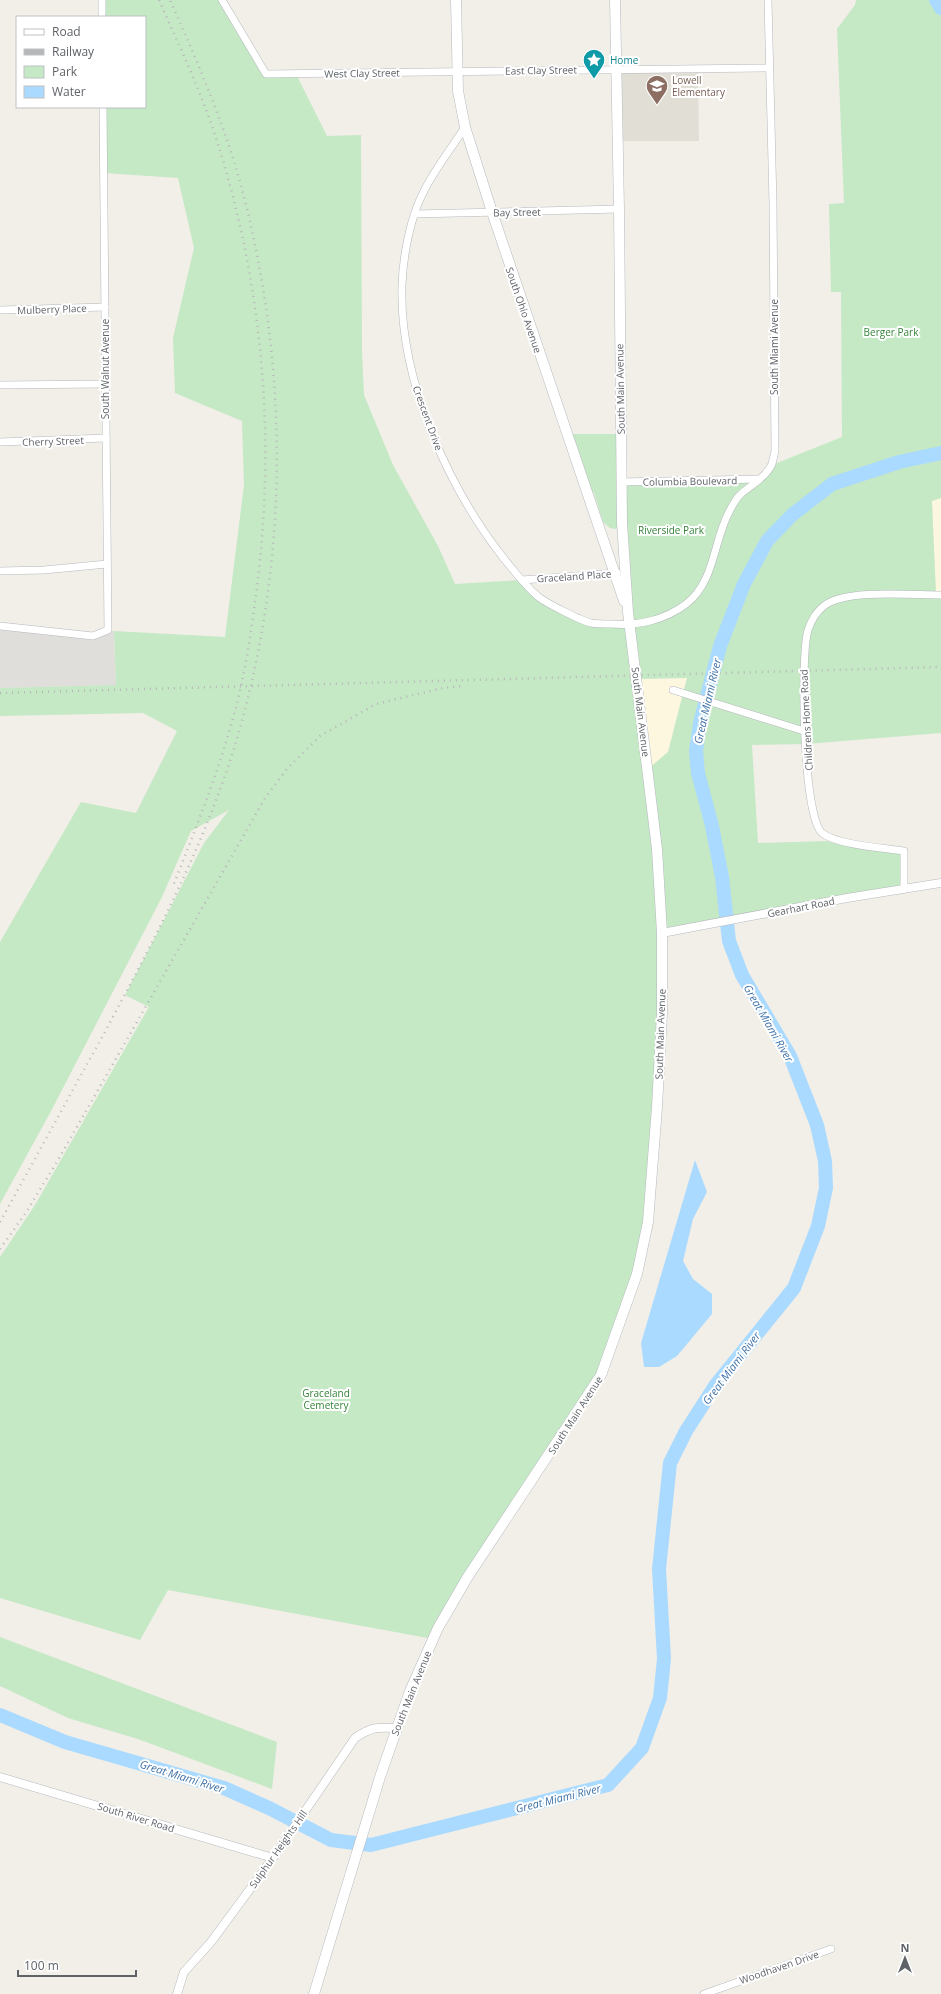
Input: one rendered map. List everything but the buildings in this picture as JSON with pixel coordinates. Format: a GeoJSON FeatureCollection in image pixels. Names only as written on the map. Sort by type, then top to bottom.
{"type":"FeatureCollection","features":[{"type":"Feature","properties":{"kind":"main road","name":"South Ohio Avenue"},"geometry":{"type":"LineString","coordinates":[[456,0],[457,71],[459,97],[465,127],[492,212],[628,612]]}},
{"type":"Feature","properties":{"kind":"main road","name":"South Main Avenue"},"geometry":{"type":"LineString","coordinates":[[314,1994],[380,1777],[410,1691],[438,1628],[467,1578],[602,1375],[637,1274],[648,1222],[662,1013],[662,933],[657,849],[628,612],[625,572],[621,482],[619,209],[615,0]]}},
{"type":"Feature","properties":{"kind":"street"},"geometry":{"type":"LineString","coordinates":[[102,0],[102,16]]}},
{"type":"Feature","properties":{"kind":"street","name":"West Clay Street"},"geometry":{"type":"LineString","coordinates":[[222,0],[266,74],[457,71]]}},
{"type":"Feature","properties":{"kind":"street","name":"South Miami Avenue"},"geometry":{"type":"LineString","coordinates":[[630,625],[666,617],[687,604],[699,591],[710,570],[721,530],[729,512],[739,496],[759,479],[772,464],[775,451],[773,204],[768,0]]}},
{"type":"Feature","properties":{"kind":"street","name":"East Clay Street"},"geometry":{"type":"LineString","coordinates":[[457,71],[769,68]]}},
{"type":"Feature","properties":{"kind":"street","name":"South Walnut Avenue"},"geometry":{"type":"LineString","coordinates":[[0,626],[93,636],[108,630],[103,108]]}},
{"type":"Feature","properties":{"kind":"street","name":"Crescent Drive"},"geometry":{"type":"LineString","coordinates":[[465,127],[423,192],[415,214],[404,264],[402,287],[405,339],[417,392],[437,448],[481,528],[522,580],[541,599],[589,623],[630,625]]}},
{"type":"Feature","properties":{"kind":"street","name":"Bay Street"},"geometry":{"type":"LineString","coordinates":[[415,214],[619,209]]}},
{"type":"Feature","properties":{"kind":"street","name":"Mulberry Place"},"geometry":{"type":"LineString","coordinates":[[0,310],[105,307]]}},
{"type":"Feature","properties":{"kind":"street"},"geometry":{"type":"LineString","coordinates":[[0,385],[105,384]]}},
{"type":"Feature","properties":{"kind":"street","name":"Cherry Street"},"geometry":{"type":"LineString","coordinates":[[0,442],[106,438]]}},
{"type":"Feature","properties":{"kind":"street","name":"Columbia Boulevard"},"geometry":{"type":"LineString","coordinates":[[621,482],[759,479]]}},
{"type":"Feature","properties":{"kind":"street"},"geometry":{"type":"LineString","coordinates":[[0,571],[44,570],[107,564]]}},
{"type":"Feature","properties":{"kind":"street","name":"Graceland Place"},"geometry":{"type":"LineString","coordinates":[[522,580],[625,572]]}},
{"type":"Feature","properties":{"kind":"street","name":"Childrens Home Road"},"geometry":{"type":"LineString","coordinates":[[904,889],[904,851],[835,840],[822,833],[816,823],[811,802],[804,731],[804,647],[808,630],[815,616],[824,606],[836,600],[852,596],[941,595]]}},
{"type":"Feature","properties":{"kind":"street"},"geometry":{"type":"LineString","coordinates":[[673,690],[804,731]]}},
{"type":"Feature","properties":{"kind":"street","name":"Gearhart Road"},"geometry":{"type":"LineString","coordinates":[[662,933],[848,898],[941,883]]}},
{"type":"Feature","properties":{"kind":"street","name":"Sulphur Heights Hill"},"geometry":{"type":"LineString","coordinates":[[177,1994],[184,1972],[211,1942],[273,1858],[355,1738],[367,1729],[377,1727],[396,1728]]}},
{"type":"Feature","properties":{"kind":"street","name":"South River Road"},"geometry":{"type":"LineString","coordinates":[[0,1777],[273,1858]]}},
{"type":"Feature","properties":{"kind":"street","name":"Woodhaven Drive"},"geometry":{"type":"LineString","coordinates":[[704,1994],[831,1949]]}},
{"type":"Feature","properties":{"kind":"shaded area","name":"Lowell Elementary"},"geometry":{"type":"Polygon","coordinates":[[[616,69],[698,70],[699,141],[618,141],[616,69]]]}},
{"type":"Feature","properties":{"kind":"shaded area"},"geometry":{"type":"Polygon","coordinates":[[[941,498],[941,595],[936,595],[932,501],[941,498]]]}},
{"type":"Feature","properties":{"kind":"shaded area"},"geometry":{"type":"Polygon","coordinates":[[[0,626],[93,636],[108,630],[114,631],[116,685],[0,688],[0,626]]]}},
{"type":"Feature","properties":{"kind":"shaded area"},"geometry":{"type":"Polygon","coordinates":[[[687,678],[668,752],[648,770],[637,679],[687,678]]]}},
{"type":"Feature","properties":{"kind":"green space"},"geometry":{"type":"Polygon","coordinates":[[[102,0],[222,0],[266,74],[296,74],[327,136],[361,135],[362,352],[364,395],[393,465],[438,546],[455,584],[522,580],[541,599],[589,623],[629,625],[621,524],[616,529],[610,528],[603,522],[594,493],[581,478],[567,434],[621,434],[621,482],[759,479],[772,465],[842,437],[841,292],[831,292],[829,204],[844,203],[837,29],[855,5],[856,0],[941,0],[941,498],[932,501],[936,594],[941,595],[941,733],[806,744],[752,745],[758,843],[827,841],[841,845],[895,852],[903,855],[904,889],[662,933],[648,1222],[601,1375],[433,1639],[168,1590],[140,1640],[0,1598],[0,1257],[35,1205],[149,1007],[125,995],[204,843],[229,810],[191,831],[161,899],[50,1113],[0,1204],[0,942],[81,802],[136,813],[177,731],[143,713],[0,716],[0,688],[116,685],[114,631],[225,637],[244,485],[242,421],[175,393],[173,338],[194,248],[178,178],[104,173],[103,108],[146,108],[146,16],[102,16],[102,0]],[[687,678],[637,679],[648,769],[668,752],[687,678]]]}},
{"type":"Feature","properties":{"kind":"green space"},"geometry":{"type":"Polygon","coordinates":[[[0,1637],[277,1742],[272,1789],[138,1739],[68,1718],[0,1686],[0,1637]]]}},
{"type":"Feature","properties":{"kind":"water"},"geometry":{"type":"Polygon","coordinates":[[[695,1160],[707,1192],[693,1219],[683,1261],[693,1279],[712,1294],[712,1314],[677,1356],[659,1367],[644,1367],[641,1343],[695,1160]]]}},
{"type":"Feature","properties":{"kind":"waterway","name":"Great Miami River"},"geometry":{"type":"LineString","coordinates":[[936,0],[941,8]]}},
{"type":"Feature","properties":{"kind":"waterway","name":"Great Miami River"},"geometry":{"type":"LineString","coordinates":[[0,1715],[65,1742],[224,1788],[269,1808],[331,1840],[371,1845],[608,1785],[642,1748],[660,1698],[664,1659],[659,1569],[670,1463],[686,1431],[715,1386],[794,1288],[818,1226],[826,1188],[825,1161],[817,1125],[790,1056],[742,975],[729,941],[722,877],[712,826],[698,773],[696,751],[700,723],[720,646],[744,584],[767,541],[792,515],[832,484],[899,462],[941,453]]}},
{"type":"Feature","properties":{"kind":"railway"},"geometry":{"type":"LineString","coordinates":[[159,0],[205,107],[229,182],[243,242],[254,302],[261,363],[265,425],[265,486],[261,548],[244,674],[233,720],[218,768],[173,886]]}},
{"type":"Feature","properties":{"kind":"railway"},"geometry":{"type":"LineString","coordinates":[[0,1222],[101,1039],[172,903],[188,868],[230,761],[249,693],[263,623],[272,553],[276,482],[276,411],[270,340],[260,270],[245,201],[230,150],[202,74],[170,0]]}},
{"type":"Feature","properties":{"kind":"railway"},"geometry":{"type":"LineString","coordinates":[[0,693],[941,667]]}},
{"type":"Feature","properties":{"kind":"railway"},"geometry":{"type":"LineString","coordinates":[[0,1249],[25,1214],[58,1160],[265,798],[287,769],[320,736],[376,704],[443,688],[462,686]]}},
{"type":"Feature","properties":{"kind":"place","name":"Home"},"geometry":{"type":"Point","coordinates":[594,80]}},
{"type":"Feature","properties":{"kind":"place","name":"Lowell Elementary"},"geometry":{"type":"Point","coordinates":[657,106]}},
{"type":"Feature","properties":{"kind":"park label","name":"Berger Park"},"geometry":{"type":"Point","coordinates":[891,332]}},
{"type":"Feature","properties":{"kind":"park label","name":"Riverside Park"},"geometry":{"type":"Point","coordinates":[671,530]}},
{"type":"Feature","properties":{"kind":"park label","name":"Graceland Cemetery"},"geometry":{"type":"Point","coordinates":[326,1398]}}]}
